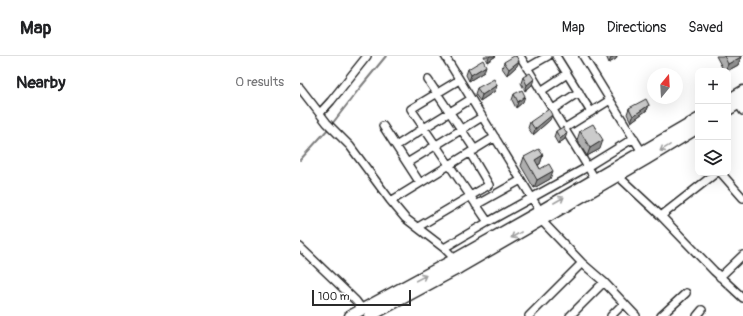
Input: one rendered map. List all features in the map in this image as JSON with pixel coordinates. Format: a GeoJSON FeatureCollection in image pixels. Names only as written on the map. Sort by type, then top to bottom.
{"type":"FeatureCollection","features":[{"type":"Feature","properties":{"kind":"street"},"geometry":{"type":"LineString","coordinates":[[320,113],[367,56]]}},
{"type":"Feature","properties":{"kind":"street"},"geometry":{"type":"LineString","coordinates":[[445,56],[532,198],[540,216],[582,263],[604,282],[636,316]]}},
{"type":"Feature","properties":{"kind":"street"},"geometry":{"type":"LineString","coordinates":[[520,56],[597,182]]}},
{"type":"Feature","properties":{"kind":"street"},"geometry":{"type":"LineString","coordinates":[[527,68],[548,56]]}},
{"type":"Feature","properties":{"kind":"street"},"geometry":{"type":"LineString","coordinates":[[556,56],[591,112]]}},
{"type":"Feature","properties":{"kind":"street"},"geometry":{"type":"LineString","coordinates":[[583,56],[642,152]]}},
{"type":"Feature","properties":{"kind":"street"},"geometry":{"type":"LineString","coordinates":[[541,91],[567,74]]}},
{"type":"Feature","properties":{"kind":"street"},"geometry":{"type":"LineString","coordinates":[[418,227],[489,186],[461,130],[428,80]]}},
{"type":"Feature","properties":{"kind":"street"},"geometry":{"type":"LineString","coordinates":[[459,80],[411,110],[488,222]]}},
{"type":"Feature","properties":{"kind":"street"},"geometry":{"type":"LineString","coordinates":[[300,88],[327,122],[346,141],[405,218],[444,248],[457,264]]}},
{"type":"Feature","properties":{"kind":"street"},"geometry":{"type":"LineString","coordinates":[[737,103],[743,91]]}},
{"type":"Feature","properties":{"kind":"street"},"geometry":{"type":"LineString","coordinates":[[553,109],[579,92]]}},
{"type":"Feature","properties":{"kind":"street"},"geometry":{"type":"LineString","coordinates":[[396,146],[471,99]]}},
{"type":"Feature","properties":{"kind":"street"},"geometry":{"type":"LineString","coordinates":[[565,128],[610,100]]}},
{"type":"Feature","properties":{"kind":"street"},"geometry":{"type":"LineString","coordinates":[[407,163],[482,117]]}},
{"type":"Feature","properties":{"kind":"street"},"geometry":{"type":"LineString","coordinates":[[615,172],[642,152],[695,121]]}},
{"type":"Feature","properties":{"kind":"street"},"geometry":{"type":"LineString","coordinates":[[383,126],[420,183]]}},
{"type":"Feature","properties":{"kind":"street"},"geometry":{"type":"LineString","coordinates":[[370,316],[597,182],[695,130]]}},
{"type":"Feature","properties":{"kind":"street"},"geometry":{"type":"LineString","coordinates":[[391,201],[495,137]]}},
{"type":"Feature","properties":{"kind":"street"},"geometry":{"type":"LineString","coordinates":[[444,248],[634,138]]}},
{"type":"Feature","properties":{"kind":"street"},"geometry":{"type":"LineString","coordinates":[[615,172],[743,298]]}},
{"type":"Feature","properties":{"kind":"street"},"geometry":{"type":"LineString","coordinates":[[661,216],[712,176]]}},
{"type":"Feature","properties":{"kind":"street"},"geometry":{"type":"LineString","coordinates":[[724,176],[743,198]]}},
{"type":"Feature","properties":{"kind":"street"},"geometry":{"type":"LineString","coordinates":[[476,205],[521,180]]}},
{"type":"Feature","properties":{"kind":"street"},"geometry":{"type":"LineString","coordinates":[[737,191],[743,186]]}},
{"type":"Feature","properties":{"kind":"street"},"geometry":{"type":"LineString","coordinates":[[300,247],[356,301],[362,309]]}},
{"type":"Feature","properties":{"kind":"street"},"geometry":{"type":"LineString","coordinates":[[720,277],[743,255]]}},
{"type":"Feature","properties":{"kind":"street"},"geometry":{"type":"LineString","coordinates":[[529,316],[582,263]]}},
{"type":"Feature","properties":{"kind":"street"},"geometry":{"type":"LineString","coordinates":[[350,316],[457,264]]}},
{"type":"Feature","properties":{"kind":"street"},"geometry":{"type":"LineString","coordinates":[[570,316],[604,282]]}},
{"type":"Feature","properties":{"kind":"street"},"geometry":{"type":"LineString","coordinates":[[661,316],[686,293]]}},
{"type":"Feature","properties":{"kind":"street"},"geometry":{"type":"LineString","coordinates":[[611,316],[624,303]]}},
{"type":"Feature","properties":{"kind":"street"},"geometry":{"type":"LineString","coordinates":[[697,316],[702,310]]}},
{"type":"Feature","properties":{"kind":"building"},"geometry":{"type":"Polygon","coordinates":[[[516,56],[519,61],[509,69],[504,62],[516,56]]]}},
{"type":"Feature","properties":{"kind":"building"},"geometry":{"type":"Polygon","coordinates":[[[724,56],[741,56],[741,57],[728,64],[724,56]]]}},
{"type":"Feature","properties":{"kind":"building"},"geometry":{"type":"Polygon","coordinates":[[[483,60],[486,66],[471,75],[468,69],[483,60]]]}},
{"type":"Feature","properties":{"kind":"building"},"geometry":{"type":"Polygon","coordinates":[[[530,73],[534,79],[527,85],[523,77],[530,73]]]}},
{"type":"Feature","properties":{"kind":"building"},"geometry":{"type":"Polygon","coordinates":[[[494,79],[497,85],[482,95],[477,88],[494,79]]]}},
{"type":"Feature","properties":{"kind":"building"},"geometry":{"type":"Polygon","coordinates":[[[522,90],[525,96],[518,102],[514,94],[522,90]]]}},
{"type":"Feature","properties":{"kind":"building"},"geometry":{"type":"Polygon","coordinates":[[[646,99],[647,104],[649,105],[633,116],[629,108],[646,99]]]}},
{"type":"Feature","properties":{"kind":"building"},"geometry":{"type":"Polygon","coordinates":[[[549,109],[552,115],[535,129],[530,122],[549,109]]]}},
{"type":"Feature","properties":{"kind":"building"},"geometry":{"type":"Polygon","coordinates":[[[593,124],[603,140],[590,148],[580,131],[593,124]]]}},
{"type":"Feature","properties":{"kind":"building"},"geometry":{"type":"Polygon","coordinates":[[[563,127],[567,133],[560,139],[556,131],[563,127]]]}},
{"type":"Feature","properties":{"kind":"building"},"geometry":{"type":"Polygon","coordinates":[[[539,149],[543,155],[535,160],[540,169],[549,164],[553,171],[537,180],[524,157],[539,149]]]}},
{"type":"Feature","properties":{"kind":"waterway"},"geometry":{"type":"LineString","coordinates":[[332,124],[386,56]]}},
{"type":"Feature","properties":{"kind":"waterway"},"geometry":{"type":"LineString","coordinates":[[300,160],[329,128]]}}]}
